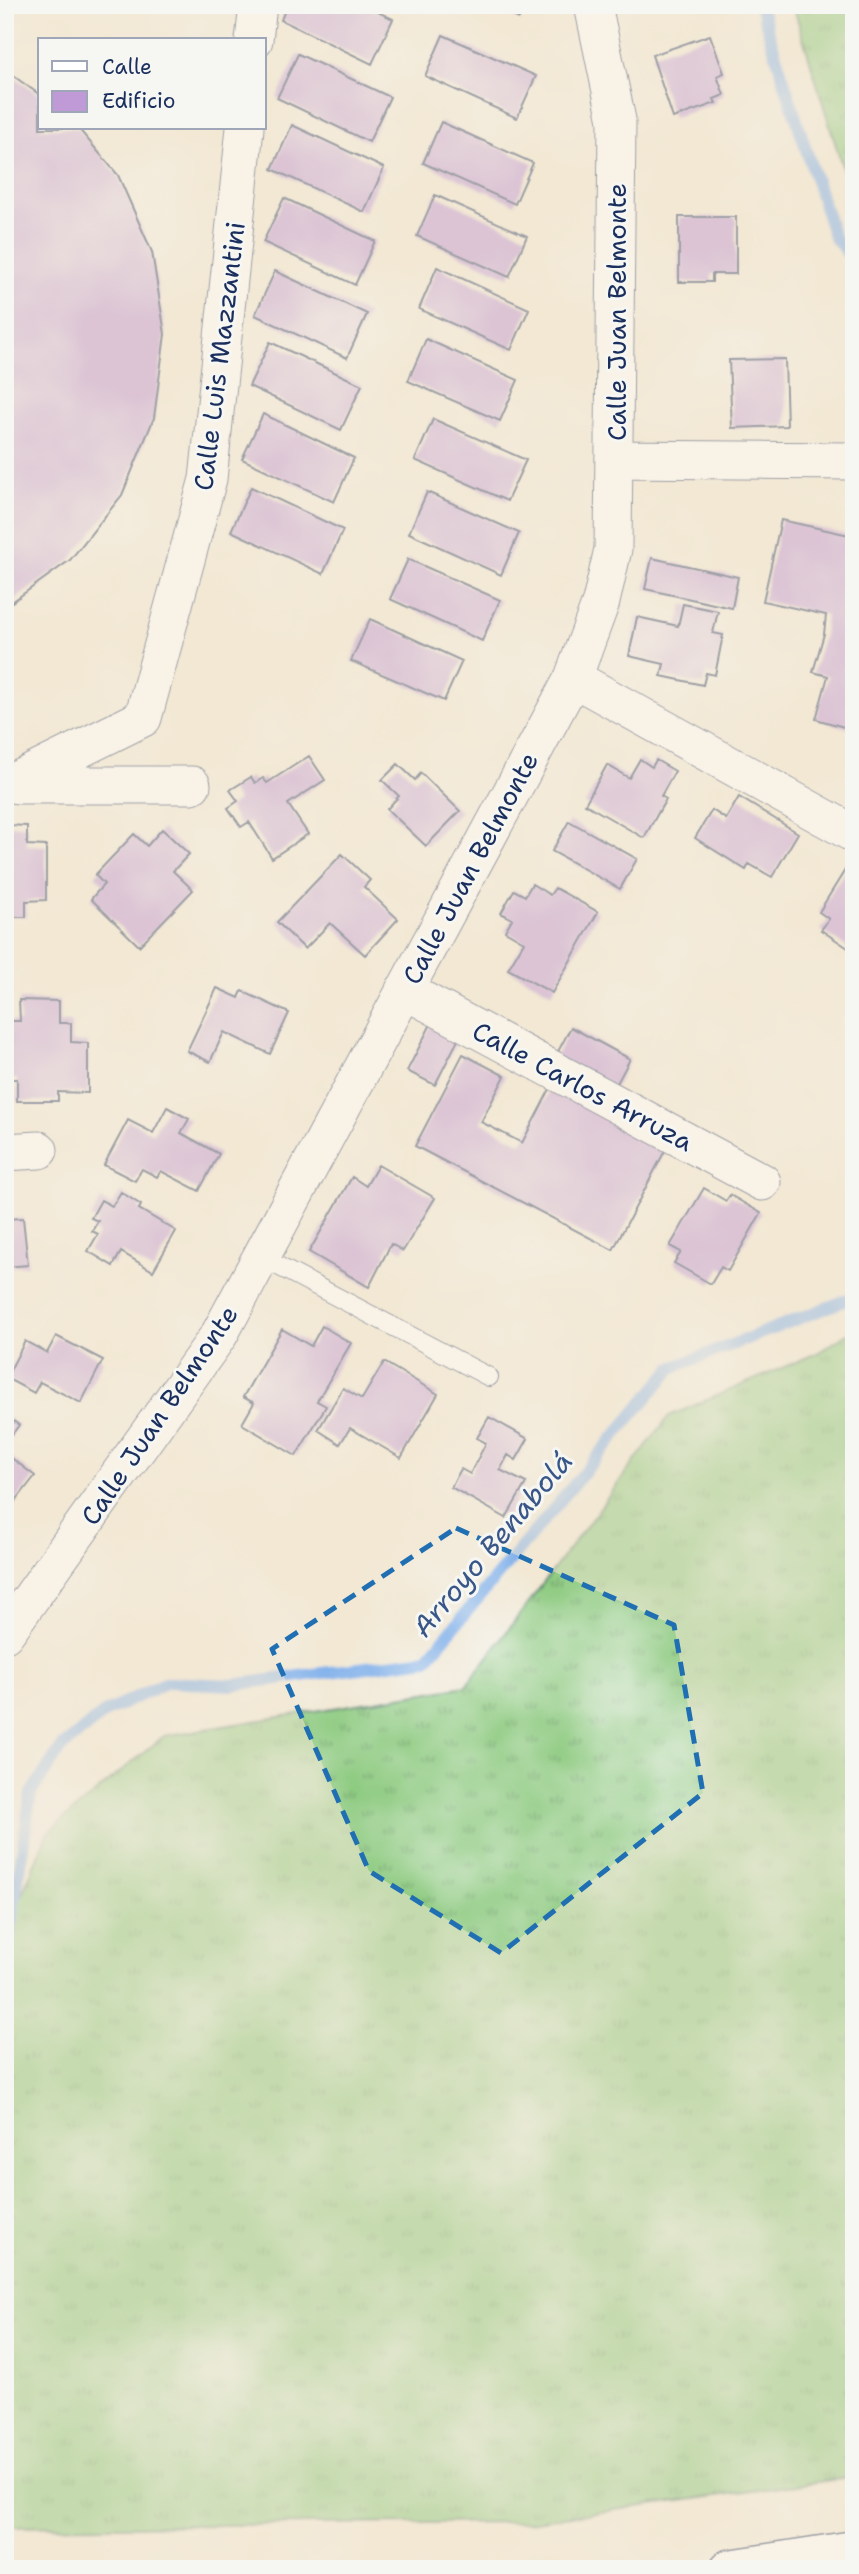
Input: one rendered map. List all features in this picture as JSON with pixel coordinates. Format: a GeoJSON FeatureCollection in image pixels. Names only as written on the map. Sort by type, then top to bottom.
{"type":"FeatureCollection","features":[{"type":"Feature","properties":{"kind":"highway"},"geometry":{"type":"LineString","coordinates":[[729,2569],[854,2550]]}},
{"type":"Feature","properties":{"kind":"street"},"geometry":{"type":"LineString","coordinates":[[254,38],[258,5]]}},
{"type":"Feature","properties":{"kind":"street","name":"Calle Juan Belmonte"},"geometry":{"type":"LineString","coordinates":[[5,1634],[219,1335],[573,678],[601,602],[613,548],[617,120],[593,5]]}},
{"type":"Feature","properties":{"kind":"street","name":"Calle Luis Mazzantini"},"geometry":{"type":"LineString","coordinates":[[6,785],[143,718],[208,479],[245,130]]}},
{"type":"Feature","properties":{"kind":"street"},"geometry":{"type":"LineString","coordinates":[[615,458],[854,461]]}},
{"type":"Feature","properties":{"kind":"street"},"geometry":{"type":"LineString","coordinates":[[573,678],[854,834]]}},
{"type":"Feature","properties":{"kind":"street","name":"Calle Luis Mazzantini"},"geometry":{"type":"LineString","coordinates":[[6,785],[192,785]]}},
{"type":"Feature","properties":{"kind":"street","name":"Calle Carlos Arruza"},"geometry":{"type":"LineString","coordinates":[[404,990],[762,1182]]}},
{"type":"Feature","properties":{"kind":"lane"},"geometry":{"type":"LineString","coordinates":[[261,1256],[489,1377]]}},
{"type":"Feature","properties":{"kind":"highlighted area"},"geometry":{"type":"Polygon","coordinates":[[[456,1528],[674,1625],[703,1793],[501,1953],[369,1871],[272,1649],[456,1528]]]}},
{"type":"Feature","properties":{"kind":"green space"},"geometry":{"type":"Polygon","coordinates":[[[793,5],[854,5],[854,205],[793,5]]]}},
{"type":"Feature","properties":{"kind":"green space"},"geometry":{"type":"Polygon","coordinates":[[[854,1330],[854,2477],[528,2522],[5,2527],[5,1934],[48,1832],[164,1736],[466,1686],[669,1416],[817,1353],[854,1330]]]}},
{"type":"Feature","properties":{"kind":"building"},"geometry":{"type":"Polygon","coordinates":[[[287,5],[363,5],[393,19],[372,64],[281,20],[287,5]]]}},
{"type":"Feature","properties":{"kind":"building"},"geometry":{"type":"Polygon","coordinates":[[[489,5],[525,5],[519,19],[489,5]]]}},
{"type":"Feature","properties":{"kind":"building"},"geometry":{"type":"Polygon","coordinates":[[[443,35],[536,76],[517,118],[425,76],[443,35]]]}},
{"type":"Feature","properties":{"kind":"building"},"geometry":{"type":"Polygon","coordinates":[[[710,35],[724,73],[717,76],[724,95],[714,99],[716,103],[673,118],[652,55],[710,35]]]}},
{"type":"Feature","properties":{"kind":"building"},"geometry":{"type":"Polygon","coordinates":[[[298,54],[390,97],[369,142],[277,98],[298,54]]]}},
{"type":"Feature","properties":{"kind":"building"},"geometry":{"type":"Polygon","coordinates":[[[5,70],[38,94],[38,130],[80,130],[118,175],[152,252],[165,334],[154,418],[122,495],[70,560],[5,607],[5,369],[11,346],[5,292],[5,70]]]}},
{"type":"Feature","properties":{"kind":"building"},"geometry":{"type":"Polygon","coordinates":[[[441,122],[533,163],[515,204],[423,163],[441,122]]]}},
{"type":"Feature","properties":{"kind":"building"},"geometry":{"type":"Polygon","coordinates":[[[292,125],[384,168],[364,212],[272,169],[292,125]]]}},
{"type":"Feature","properties":{"kind":"building"},"geometry":{"type":"Polygon","coordinates":[[[435,195],[527,236],[509,277],[417,236],[435,195]]]}},
{"type":"Feature","properties":{"kind":"building"},"geometry":{"type":"Polygon","coordinates":[[[284,198],[375,241],[355,285],[263,242],[284,198]]]}},
{"type":"Feature","properties":{"kind":"building"},"geometry":{"type":"Polygon","coordinates":[[[679,217],[736,217],[736,274],[712,274],[712,282],[679,282],[679,217]]]}},
{"type":"Feature","properties":{"kind":"building"},"geometry":{"type":"Polygon","coordinates":[[[437,267],[529,309],[511,350],[419,309],[437,267]]]}},
{"type":"Feature","properties":{"kind":"building"},"geometry":{"type":"Polygon","coordinates":[[[275,271],[367,314],[347,358],[255,315],[275,271]]]}},
{"type":"Feature","properties":{"kind":"building"},"geometry":{"type":"Polygon","coordinates":[[[426,339],[518,380],[500,421],[408,381],[426,339]]]}},
{"type":"Feature","properties":{"kind":"building"},"geometry":{"type":"Polygon","coordinates":[[[270,342],[362,385],[341,430],[249,386],[270,342]]]}},
{"type":"Feature","properties":{"kind":"building"},"geometry":{"type":"Polygon","coordinates":[[[785,359],[787,426],[732,428],[729,360],[785,359]]]}},
{"type":"Feature","properties":{"kind":"building"},"geometry":{"type":"Polygon","coordinates":[[[263,414],[354,458],[334,502],[242,459],[263,414]]]}},
{"type":"Feature","properties":{"kind":"building"},"geometry":{"type":"Polygon","coordinates":[[[433,419],[526,460],[507,501],[415,460],[433,419]]]}},
{"type":"Feature","properties":{"kind":"building"},"geometry":{"type":"Polygon","coordinates":[[[251,487],[343,530],[323,574],[231,531],[251,487]]]}},
{"type":"Feature","properties":{"kind":"building"},"geometry":{"type":"Polygon","coordinates":[[[427,492],[519,533],[501,575],[409,533],[427,492]]]}},
{"type":"Feature","properties":{"kind":"building"},"geometry":{"type":"Polygon","coordinates":[[[781,520],[854,536],[854,730],[816,719],[828,676],[813,672],[824,634],[826,615],[763,601],[781,520]]]}},
{"type":"Feature","properties":{"kind":"building"},"geometry":{"type":"Polygon","coordinates":[[[652,558],[738,577],[732,608],[645,589],[652,558]]]}},
{"type":"Feature","properties":{"kind":"building"},"geometry":{"type":"Polygon","coordinates":[[[408,559],[500,600],[482,641],[390,599],[408,559]]]}},
{"type":"Feature","properties":{"kind":"building"},"geometry":{"type":"Polygon","coordinates":[[[683,604],[718,611],[713,633],[723,635],[715,675],[706,673],[703,685],[661,676],[664,664],[629,656],[637,617],[678,626],[683,604]]]}},
{"type":"Feature","properties":{"kind":"building"},"geometry":{"type":"Polygon","coordinates":[[[370,619],[462,661],[444,701],[351,661],[370,619]]]}},
{"type":"Feature","properties":{"kind":"building"},"geometry":{"type":"Polygon","coordinates":[[[309,756],[325,780],[288,804],[308,834],[272,858],[249,822],[241,827],[228,808],[238,801],[230,790],[251,777],[255,783],[263,778],[267,783],[309,756]]]}},
{"type":"Feature","properties":{"kind":"building"},"geometry":{"type":"Polygon","coordinates":[[[640,759],[652,767],[656,760],[675,771],[661,796],[666,799],[644,838],[585,804],[607,765],[629,778],[640,759]]]}},
{"type":"Feature","properties":{"kind":"building"},"geometry":{"type":"Polygon","coordinates":[[[398,764],[415,780],[421,773],[460,811],[426,846],[387,809],[399,796],[382,780],[398,764]]]}},
{"type":"Feature","properties":{"kind":"building"},"geometry":{"type":"Polygon","coordinates":[[[739,797],[798,833],[772,877],[749,864],[746,870],[695,838],[712,810],[726,819],[739,797]]]}},
{"type":"Feature","properties":{"kind":"building"},"geometry":{"type":"Polygon","coordinates":[[[569,821],[637,859],[620,889],[552,851],[569,821]]]}},
{"type":"Feature","properties":{"kind":"building"},"geometry":{"type":"Polygon","coordinates":[[[5,825],[27,826],[27,845],[46,846],[46,900],[26,901],[26,917],[5,917],[5,825]]]}},
{"type":"Feature","properties":{"kind":"building"},"geometry":{"type":"Polygon","coordinates":[[[162,829],[189,854],[173,871],[193,890],[139,946],[91,899],[104,884],[95,875],[134,834],[147,846],[162,829]]]}},
{"type":"Feature","properties":{"kind":"building"},"geometry":{"type":"Polygon","coordinates":[[[342,854],[370,880],[364,887],[398,919],[365,955],[330,923],[305,949],[277,922],[342,854]]]}},
{"type":"Feature","properties":{"kind":"building"},"geometry":{"type":"Polygon","coordinates":[[[850,862],[854,865],[854,952],[821,930],[829,919],[819,912],[850,862]]]}},
{"type":"Feature","properties":{"kind":"building"},"geometry":{"type":"Polygon","coordinates":[[[532,884],[550,895],[555,888],[598,912],[552,993],[508,969],[524,942],[505,931],[512,919],[501,913],[514,890],[525,896],[532,884]]]}},
{"type":"Feature","properties":{"kind":"building"},"geometry":{"type":"Polygon","coordinates":[[[217,988],[239,998],[242,991],[289,1013],[270,1054],[224,1032],[210,1062],[187,1051],[217,988]]]}},
{"type":"Feature","properties":{"kind":"building"},"geometry":{"type":"Polygon","coordinates":[[[19,1000],[59,1001],[59,1023],[71,1023],[71,1042],[88,1043],[88,1093],[58,1092],[58,1101],[17,1101],[17,1079],[5,1079],[5,1021],[20,1021],[19,1000]]]}},
{"type":"Feature","properties":{"kind":"building"},"geometry":{"type":"Polygon","coordinates":[[[433,1020],[461,1034],[435,1085],[407,1071],[433,1020]]]}},
{"type":"Feature","properties":{"kind":"building"},"geometry":{"type":"Polygon","coordinates":[[[571,1027],[630,1059],[613,1091],[554,1059],[571,1027]]]}},
{"type":"Feature","properties":{"kind":"building"},"geometry":{"type":"Polygon","coordinates":[[[463,1054],[505,1076],[481,1122],[522,1143],[552,1085],[668,1145],[613,1250],[415,1146],[463,1054]]]}},
{"type":"Feature","properties":{"kind":"building"},"geometry":{"type":"Polygon","coordinates":[[[167,1107],[189,1119],[181,1133],[219,1154],[199,1191],[161,1171],[157,1177],[142,1169],[135,1181],[104,1165],[128,1120],[153,1133],[167,1107]]]}},
{"type":"Feature","properties":{"kind":"building"},"geometry":{"type":"Polygon","coordinates":[[[378,1165],[435,1198],[403,1251],[391,1244],[369,1287],[309,1252],[352,1177],[366,1186],[378,1165]]]}},
{"type":"Feature","properties":{"kind":"building"},"geometry":{"type":"Polygon","coordinates":[[[704,1188],[726,1201],[730,1195],[761,1213],[728,1271],[721,1267],[711,1284],[674,1263],[681,1252],[670,1246],[704,1188]]]}},
{"type":"Feature","properties":{"kind":"building"},"geometry":{"type":"Polygon","coordinates":[[[121,1192],[141,1205],[139,1209],[176,1231],[153,1271],[121,1252],[113,1266],[88,1251],[98,1234],[92,1231],[98,1221],[91,1218],[101,1200],[112,1206],[121,1192]]]}},
{"type":"Feature","properties":{"kind":"building"},"geometry":{"type":"Polygon","coordinates":[[[23,1218],[28,1265],[5,1267],[5,1219],[23,1218]]]}},
{"type":"Feature","properties":{"kind":"building"},"geometry":{"type":"Polygon","coordinates":[[[322,1326],[351,1343],[317,1401],[326,1406],[296,1456],[242,1424],[254,1403],[243,1397],[282,1329],[311,1346],[322,1326]]]}},
{"type":"Feature","properties":{"kind":"building"},"geometry":{"type":"Polygon","coordinates":[[[56,1336],[103,1360],[81,1403],[40,1382],[34,1393],[6,1378],[25,1341],[47,1353],[56,1336]]]}},
{"type":"Feature","properties":{"kind":"building"},"geometry":{"type":"Polygon","coordinates":[[[384,1362],[438,1394],[401,1458],[350,1428],[340,1444],[318,1430],[343,1388],[362,1399],[384,1362]]]}},
{"type":"Feature","properties":{"kind":"building"},"geometry":{"type":"Polygon","coordinates":[[[5,1415],[19,1425],[5,1444],[5,1415]]]}},
{"type":"Feature","properties":{"kind":"building"},"geometry":{"type":"Polygon","coordinates":[[[489,1417],[528,1439],[516,1460],[508,1455],[500,1470],[526,1483],[506,1518],[451,1487],[461,1469],[470,1474],[486,1443],[477,1438],[489,1417]]]}},
{"type":"Feature","properties":{"kind":"building"},"geometry":{"type":"Polygon","coordinates":[[[5,1453],[35,1476],[7,1512],[5,1511],[5,1453]]]}},
{"type":"Feature","properties":{"kind":"waterway","name":"Arroyo Benabolá"},"geometry":{"type":"LineString","coordinates":[[760,5],[834,237],[854,261]]}},
{"type":"Feature","properties":{"kind":"waterway","name":"Arroyo Benabolá"},"geometry":{"type":"LineString","coordinates":[[5,1966],[31,1793],[61,1748],[104,1713],[167,1682],[232,1685],[427,1659],[672,1368],[854,1297]]}}]}
